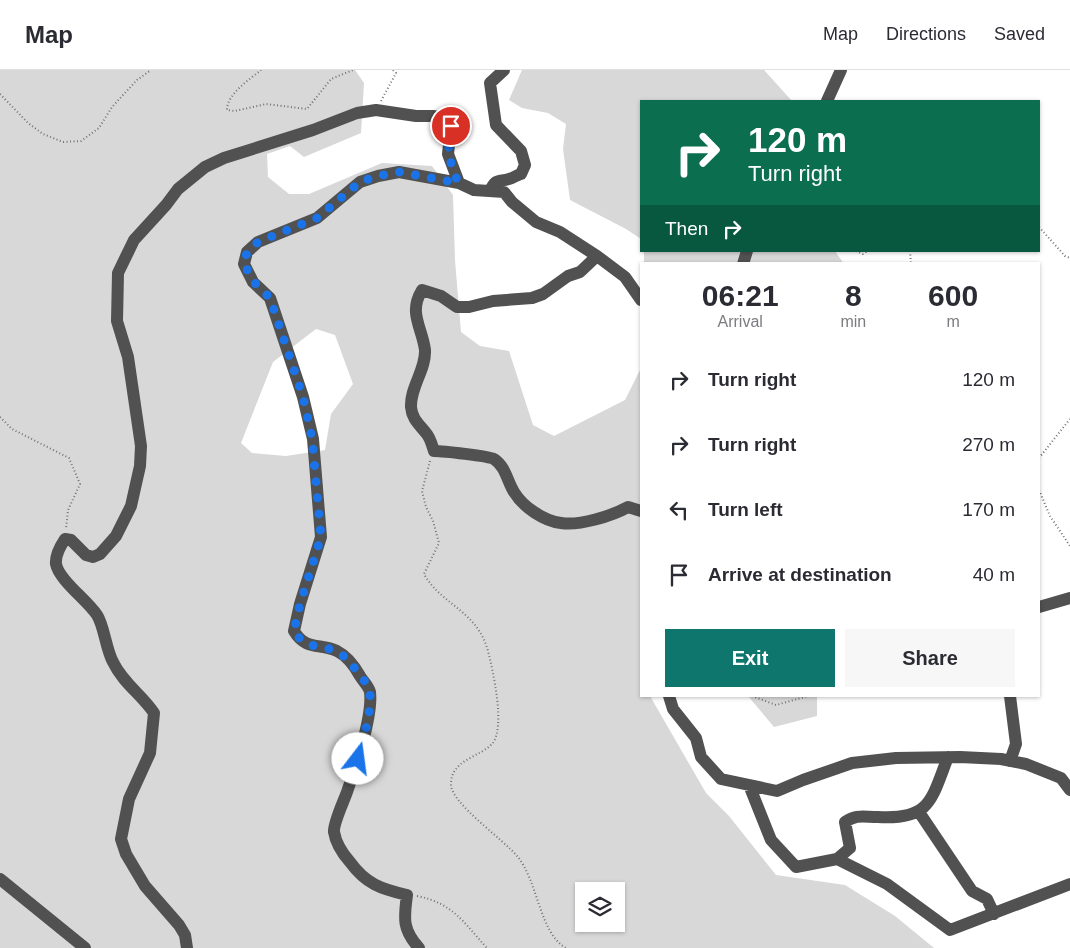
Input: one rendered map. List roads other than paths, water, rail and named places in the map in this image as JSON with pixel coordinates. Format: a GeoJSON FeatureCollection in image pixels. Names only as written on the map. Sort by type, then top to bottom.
{"type":"FeatureCollection","features":[{"type":"Feature","properties":{"kind":"street"},"geometry":{"type":"LineString","coordinates":[[490,191],[493,184],[499,180],[508,179],[520,174],[525,165],[520,151],[496,125],[490,84],[504,70]]}},
{"type":"Feature","properties":{"kind":"street"},"geometry":{"type":"LineString","coordinates":[[828,100],[841,70]]}},
{"type":"Feature","properties":{"kind":"street"},"geometry":{"type":"LineString","coordinates":[[187,948],[185,935],[145,886],[126,854],[121,838],[130,799],[150,752],[154,713],[146,702],[131,688],[112,661],[99,617],[62,576],[56,564],[57,553],[65,539],[70,540],[86,555],[93,557],[100,554],[116,536],[131,506],[140,466],[141,446],[128,357],[117,321],[118,273],[134,240],[178,189],[205,166],[224,158],[313,130],[357,112],[376,110],[443,118],[451,126],[448,154],[458,183]]}},
{"type":"Feature","properties":{"kind":"street"},"geometry":{"type":"LineString","coordinates":[[418,948],[406,929],[404,913],[407,894],[385,890],[366,880],[358,874],[338,848],[334,830],[339,809],[348,790],[363,743],[370,704],[370,691],[357,670],[346,658],[337,651],[306,644],[294,631],[300,604],[321,537],[312,438],[303,397],[270,298],[254,282],[244,264],[247,252],[258,242],[317,218],[360,182],[399,172],[458,183],[474,190],[504,192],[512,202],[536,222],[560,232],[625,277],[640,299]]}},
{"type":"Feature","properties":{"kind":"street"},"geometry":{"type":"LineString","coordinates":[[597,256],[580,272],[568,276],[543,294],[532,298],[493,301],[457,307],[441,296],[422,290],[415,306],[424,358],[414,388],[411,406],[413,418],[420,428],[428,434],[434,451],[494,459],[503,468],[514,492],[527,507],[544,517],[561,523],[592,520],[617,513],[628,507],[640,510]]}},
{"type":"Feature","properties":{"kind":"street"},"geometry":{"type":"LineString","coordinates":[[1040,607],[1070,598]]}},
{"type":"Feature","properties":{"kind":"street"},"geometry":{"type":"LineString","coordinates":[[669,697],[673,709],[696,738],[701,756],[721,779],[777,791],[852,763],[896,758],[948,757],[1010,760],[1026,764],[1061,778],[1070,790]]}},
{"type":"Feature","properties":{"kind":"street"},"geometry":{"type":"LineString","coordinates":[[1010,697],[1016,744],[1010,760]]}},
{"type":"Feature","properties":{"kind":"street"},"geometry":{"type":"LineString","coordinates":[[749,785],[771,840],[796,867],[837,859],[850,848],[845,822],[854,816],[894,818],[918,812],[932,798],[948,757]]}},
{"type":"Feature","properties":{"kind":"street"},"geometry":{"type":"LineString","coordinates":[[918,812],[972,891],[988,899],[994,914]]}},
{"type":"Feature","properties":{"kind":"street"},"geometry":{"type":"LineString","coordinates":[[837,859],[887,884],[950,930],[1070,884]]}},
{"type":"Feature","properties":{"kind":"street"},"geometry":{"type":"LineString","coordinates":[[0,879],[85,948]]}}]}
